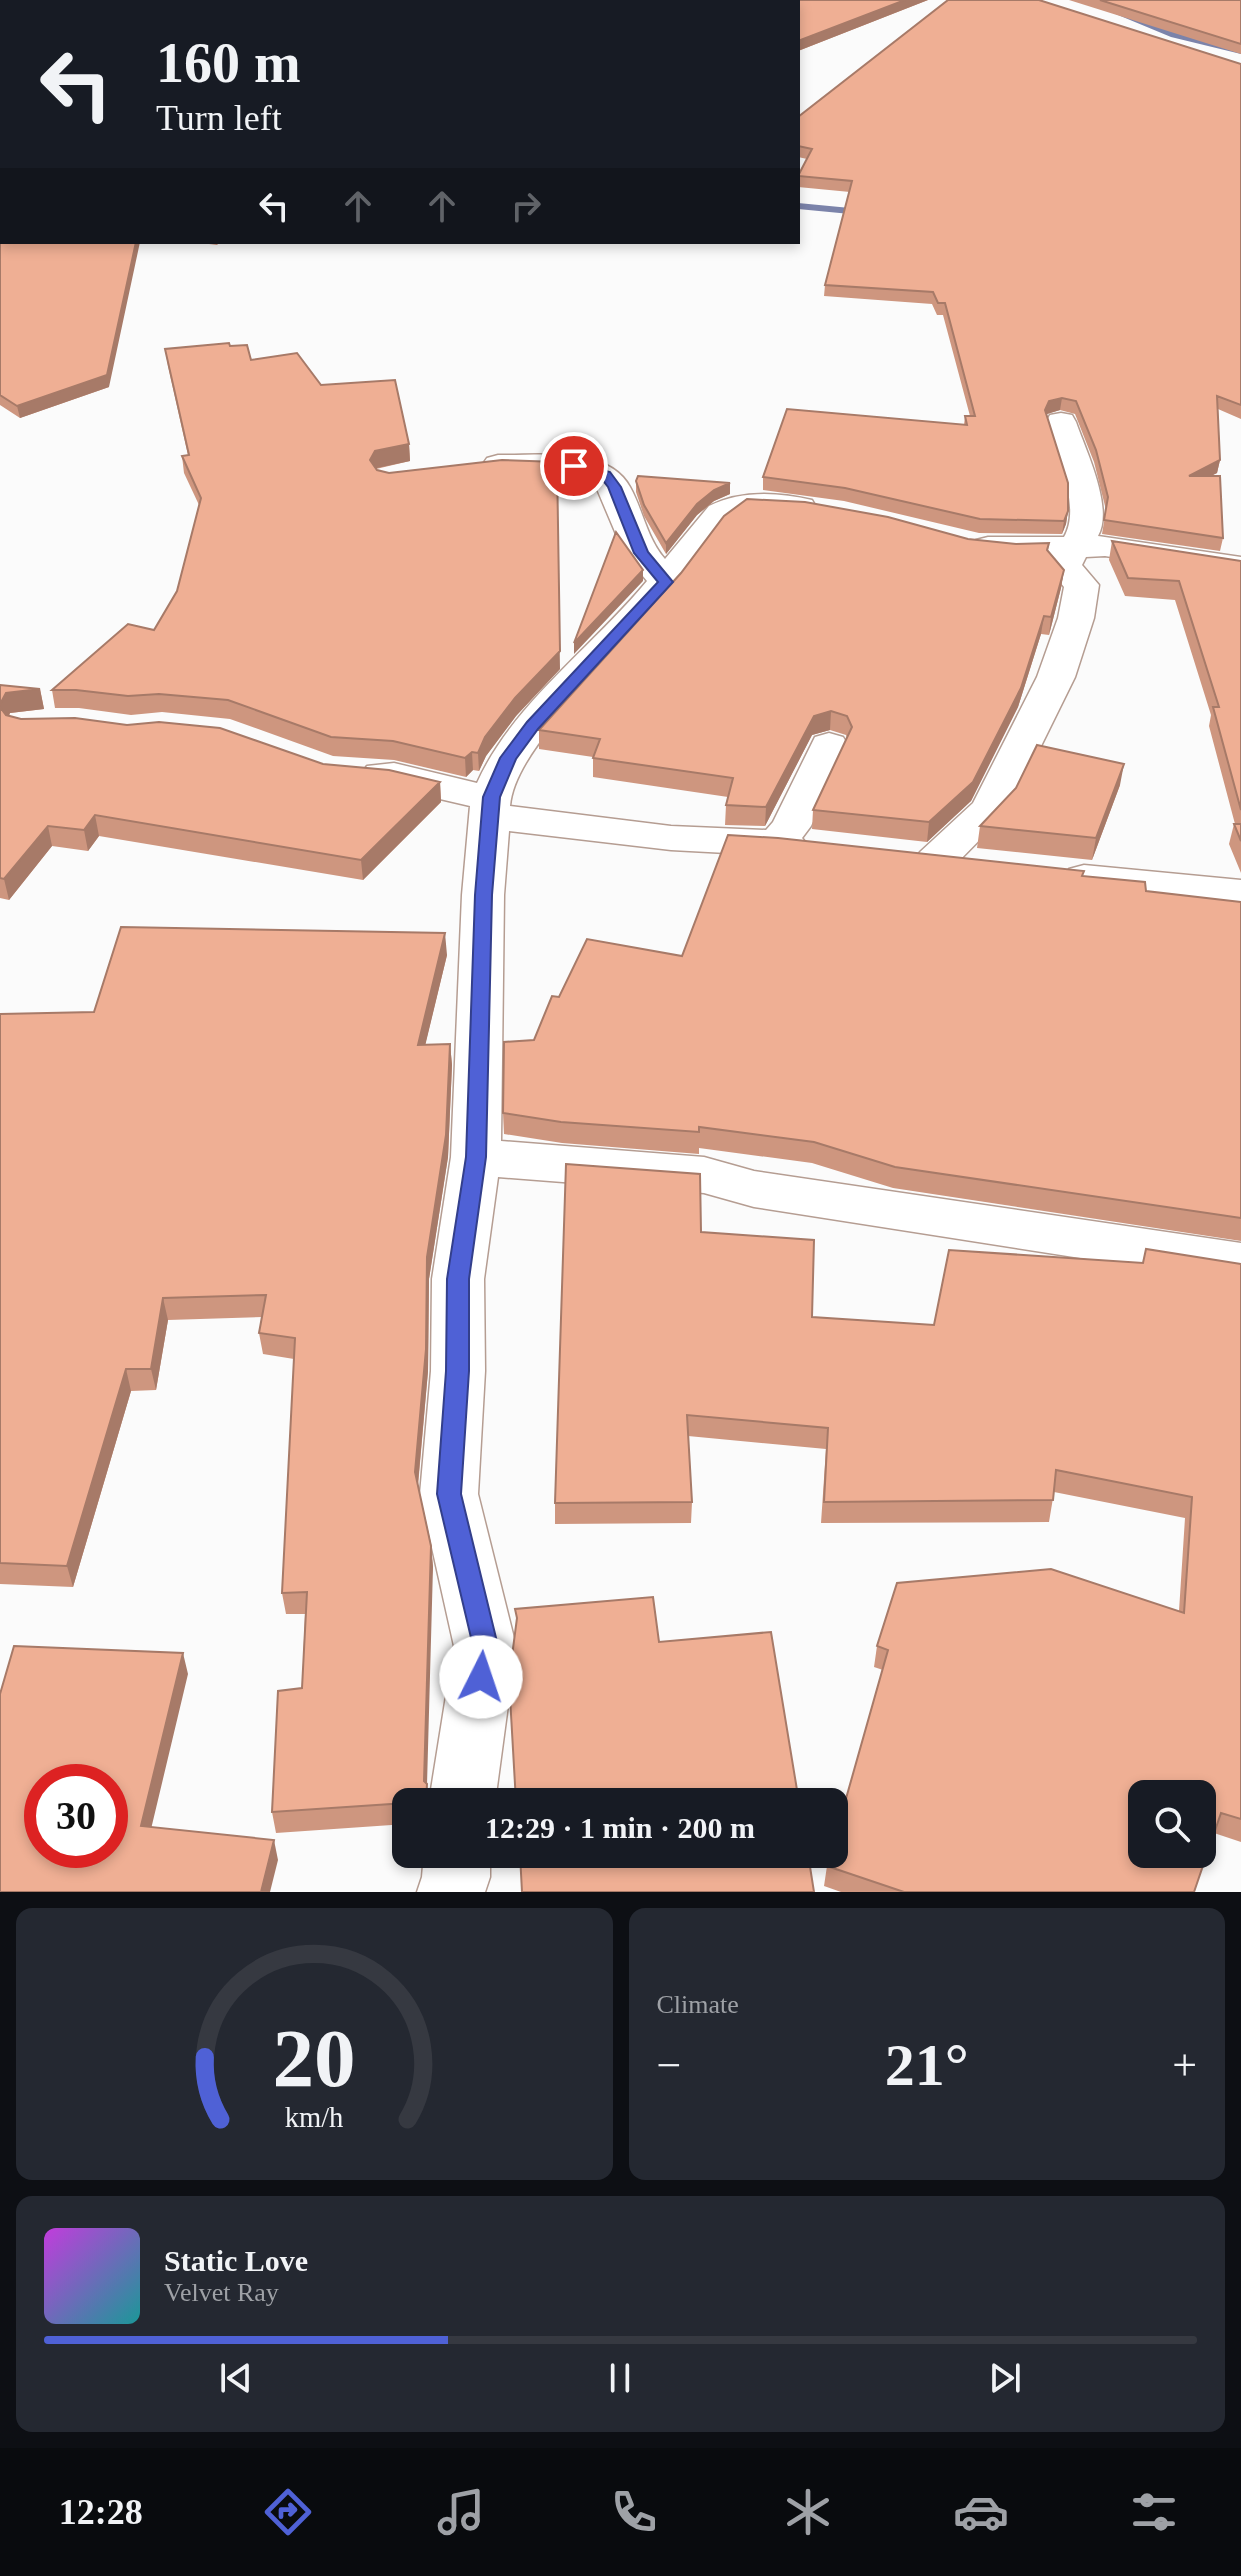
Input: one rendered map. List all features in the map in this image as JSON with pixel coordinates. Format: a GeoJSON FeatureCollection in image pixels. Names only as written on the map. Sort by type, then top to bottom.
{"type":"FeatureCollection","features":[{"type":"Feature","properties":{"kind":"street"},"geometry":{"type":"LineString","coordinates":[[935,861],[990,809],[1056,677],[1076,618],[1082,585],[1064,566],[1087,526],[1083,488],[1061,422]]}},
{"type":"Feature","properties":{"kind":"street"},"geometry":{"type":"LineString","coordinates":[[472,467],[543,463],[574,466],[605,475],[614,487],[641,553],[666,582]]}},
{"type":"Feature","properties":{"kind":"street"},"geometry":{"type":"LineString","coordinates":[[464,1788],[485,1646],[449,1494],[458,1371],[458,1279],[476,1157],[483,895],[490,806],[508,758],[532,726],[666,582],[709,525],[729,508],[758,503],[833,513]]}},
{"type":"Feature","properties":{"kind":"street"},"geometry":{"type":"LineString","coordinates":[[951,540],[1014,549],[1105,546],[1241,567]]}},
{"type":"Feature","properties":{"kind":"street"},"geometry":{"type":"LineString","coordinates":[[777,842],[791,826],[829,745]]}},
{"type":"Feature","properties":{"kind":"street"},"geometry":{"type":"LineString","coordinates":[[346,772],[394,775],[490,806],[671,838],[821,847]]}},
{"type":"Feature","properties":{"kind":"street"},"geometry":{"type":"LineString","coordinates":[[893,855],[980,866]]}},
{"type":"Feature","properties":{"kind":"street"},"geometry":{"type":"LineString","coordinates":[[1041,873],[1241,893]]}},
{"type":"Feature","properties":{"kind":"street"},"geometry":{"type":"LineString","coordinates":[[476,1157],[704,1175],[754,1189],[1241,1263]]}},
{"type":"Feature","properties":{"kind":"street"},"geometry":{"type":"LineString","coordinates":[[451,1892],[456,1868]]}},
{"type":"Feature","properties":{"kind":"building"},"geometry":{"type":"Polygon","coordinates":[[[800,0],[905,0],[800,40],[800,0]]]}},
{"type":"Feature","properties":{"kind":"building"},"geometry":{"type":"Polygon","coordinates":[[[948,0],[1039,0],[1241,64],[1241,405],[1217,396],[1220,460],[1189,476],[1220,476],[1223,538],[1104,520],[1108,497],[1096,450],[1076,401],[1062,398],[1049,401],[1045,410],[1068,483],[1068,511],[1064,521],[980,519],[845,488],[763,477],[787,409],[967,425],[965,416],[975,416],[945,303],[938,303],[933,292],[825,285],[852,181],[800,176],[812,149],[800,146],[800,115],[948,0]]]}},
{"type":"Feature","properties":{"kind":"building"},"geometry":{"type":"Polygon","coordinates":[[[1100,0],[1241,0],[1241,44],[1100,0]]]}},
{"type":"Feature","properties":{"kind":"building"},"geometry":{"type":"Polygon","coordinates":[[[0,244],[136,244],[107,375],[17,406],[0,395],[0,244]]]}},
{"type":"Feature","properties":{"kind":"building"},"geometry":{"type":"Polygon","coordinates":[[[229,343],[230,346],[247,345],[251,360],[297,353],[321,385],[395,380],[409,444],[375,451],[370,460],[377,470],[389,473],[502,460],[557,462],[560,651],[515,698],[485,737],[478,753],[472,752],[465,758],[393,741],[331,737],[228,700],[52,690],[128,624],[154,630],[177,591],[201,498],[182,456],[189,455],[165,349],[229,343]]]}},
{"type":"Feature","properties":{"kind":"building"},"geometry":{"type":"Polygon","coordinates":[[[638,476],[730,483],[714,490],[697,504],[666,543],[644,505],[636,481],[638,476]]]}},
{"type":"Feature","properties":{"kind":"building"},"geometry":{"type":"Polygon","coordinates":[[[747,499],[805,502],[888,517],[968,539],[1016,544],[1049,543],[1047,550],[1064,570],[1051,617],[1044,616],[1021,688],[973,782],[929,822],[813,810],[852,727],[847,716],[831,711],[814,716],[766,807],[726,805],[733,778],[593,758],[600,739],[539,730],[681,573],[724,516],[747,499]]]}},
{"type":"Feature","properties":{"kind":"building"},"geometry":{"type":"Polygon","coordinates":[[[616,532],[643,570],[574,643],[616,532]]]}},
{"type":"Feature","properties":{"kind":"building"},"geometry":{"type":"Polygon","coordinates":[[[1112,541],[1241,561],[1241,810],[1213,707],[1219,707],[1179,581],[1128,578],[1112,541]]]}},
{"type":"Feature","properties":{"kind":"building"},"geometry":{"type":"Polygon","coordinates":[[[0,685],[40,689],[6,693],[0,704],[0,685]]]}},
{"type":"Feature","properties":{"kind":"building"},"geometry":{"type":"Polygon","coordinates":[[[0,707],[6,715],[21,719],[75,718],[127,725],[159,722],[220,728],[323,764],[389,770],[440,782],[361,860],[95,815],[84,830],[48,826],[4,879],[0,878],[0,707]]]}},
{"type":"Feature","properties":{"kind":"building"},"geometry":{"type":"Polygon","coordinates":[[[1037,745],[1124,764],[1096,838],[980,826],[1016,788],[1037,745]]]}},
{"type":"Feature","properties":{"kind":"building"},"geometry":{"type":"Polygon","coordinates":[[[1234,824],[1241,824],[1241,841],[1234,824]]]}},
{"type":"Feature","properties":{"kind":"building"},"geometry":{"type":"Polygon","coordinates":[[[728,835],[1084,871],[1082,876],[1145,882],[1146,891],[1241,902],[1241,1218],[895,1167],[814,1142],[699,1127],[699,1132],[561,1122],[503,1113],[504,1042],[534,1040],[552,996],[559,997],[587,939],[682,956],[728,835]]]}},
{"type":"Feature","properties":{"kind":"building"},"geometry":{"type":"Polygon","coordinates":[[[121,927],[445,933],[418,1045],[450,1044],[446,1135],[427,1257],[426,1349],[415,1472],[431,1546],[424,1781],[427,1788],[392,1788],[392,1804],[272,1812],[278,1691],[302,1688],[307,1592],[282,1593],[295,1338],[259,1333],[266,1295],[163,1298],[151,1369],[126,1369],[67,1566],[0,1563],[0,1014],[94,1012],[121,927]]]}},
{"type":"Feature","properties":{"kind":"building"},"geometry":{"type":"Polygon","coordinates":[[[566,1164],[700,1174],[701,1232],[814,1240],[812,1317],[934,1325],[949,1250],[1143,1263],[1146,1249],[1241,1264],[1241,1819],[1221,1813],[1216,1828],[1216,1780],[1128,1780],[1128,1868],[1202,1868],[1194,1892],[904,1892],[833,1868],[848,1868],[848,1791],[888,1650],[877,1646],[897,1583],[1051,1569],[1184,1613],[1192,1497],[1056,1470],[1053,1500],[824,1502],[828,1428],[687,1415],[692,1502],[555,1503],[566,1164]]]}},
{"type":"Feature","properties":{"kind":"building"},"geometry":{"type":"Polygon","coordinates":[[[653,1597],[659,1642],[771,1632],[797,1788],[515,1788],[509,1679],[517,1618],[515,1609],[653,1597]]]}},
{"type":"Feature","properties":{"kind":"building"},"geometry":{"type":"Polygon","coordinates":[[[14,1646],[183,1653],[141,1826],[274,1840],[261,1892],[0,1892],[0,1694],[14,1646]]]}},
{"type":"Feature","properties":{"kind":"building"},"geometry":{"type":"Polygon","coordinates":[[[521,1868],[810,1868],[814,1892],[522,1892],[521,1868]]]}},
{"type":"Feature","properties":{"kind":"waterway"},"geometry":{"type":"LineString","coordinates":[[1087,0],[1174,35],[1241,51]]}},
{"type":"Feature","properties":{"kind":"waterway"},"geometry":{"type":"LineString","coordinates":[[800,206],[871,213]]}},
{"type":"Feature","properties":{"kind":"route"},"geometry":{"type":"LineString","coordinates":[[481,1677],[485,1646],[449,1494],[458,1371],[458,1279],[476,1157],[483,895],[491,797],[508,758],[532,726],[666,582],[641,553],[614,487],[605,475],[574,466]]}}]}
